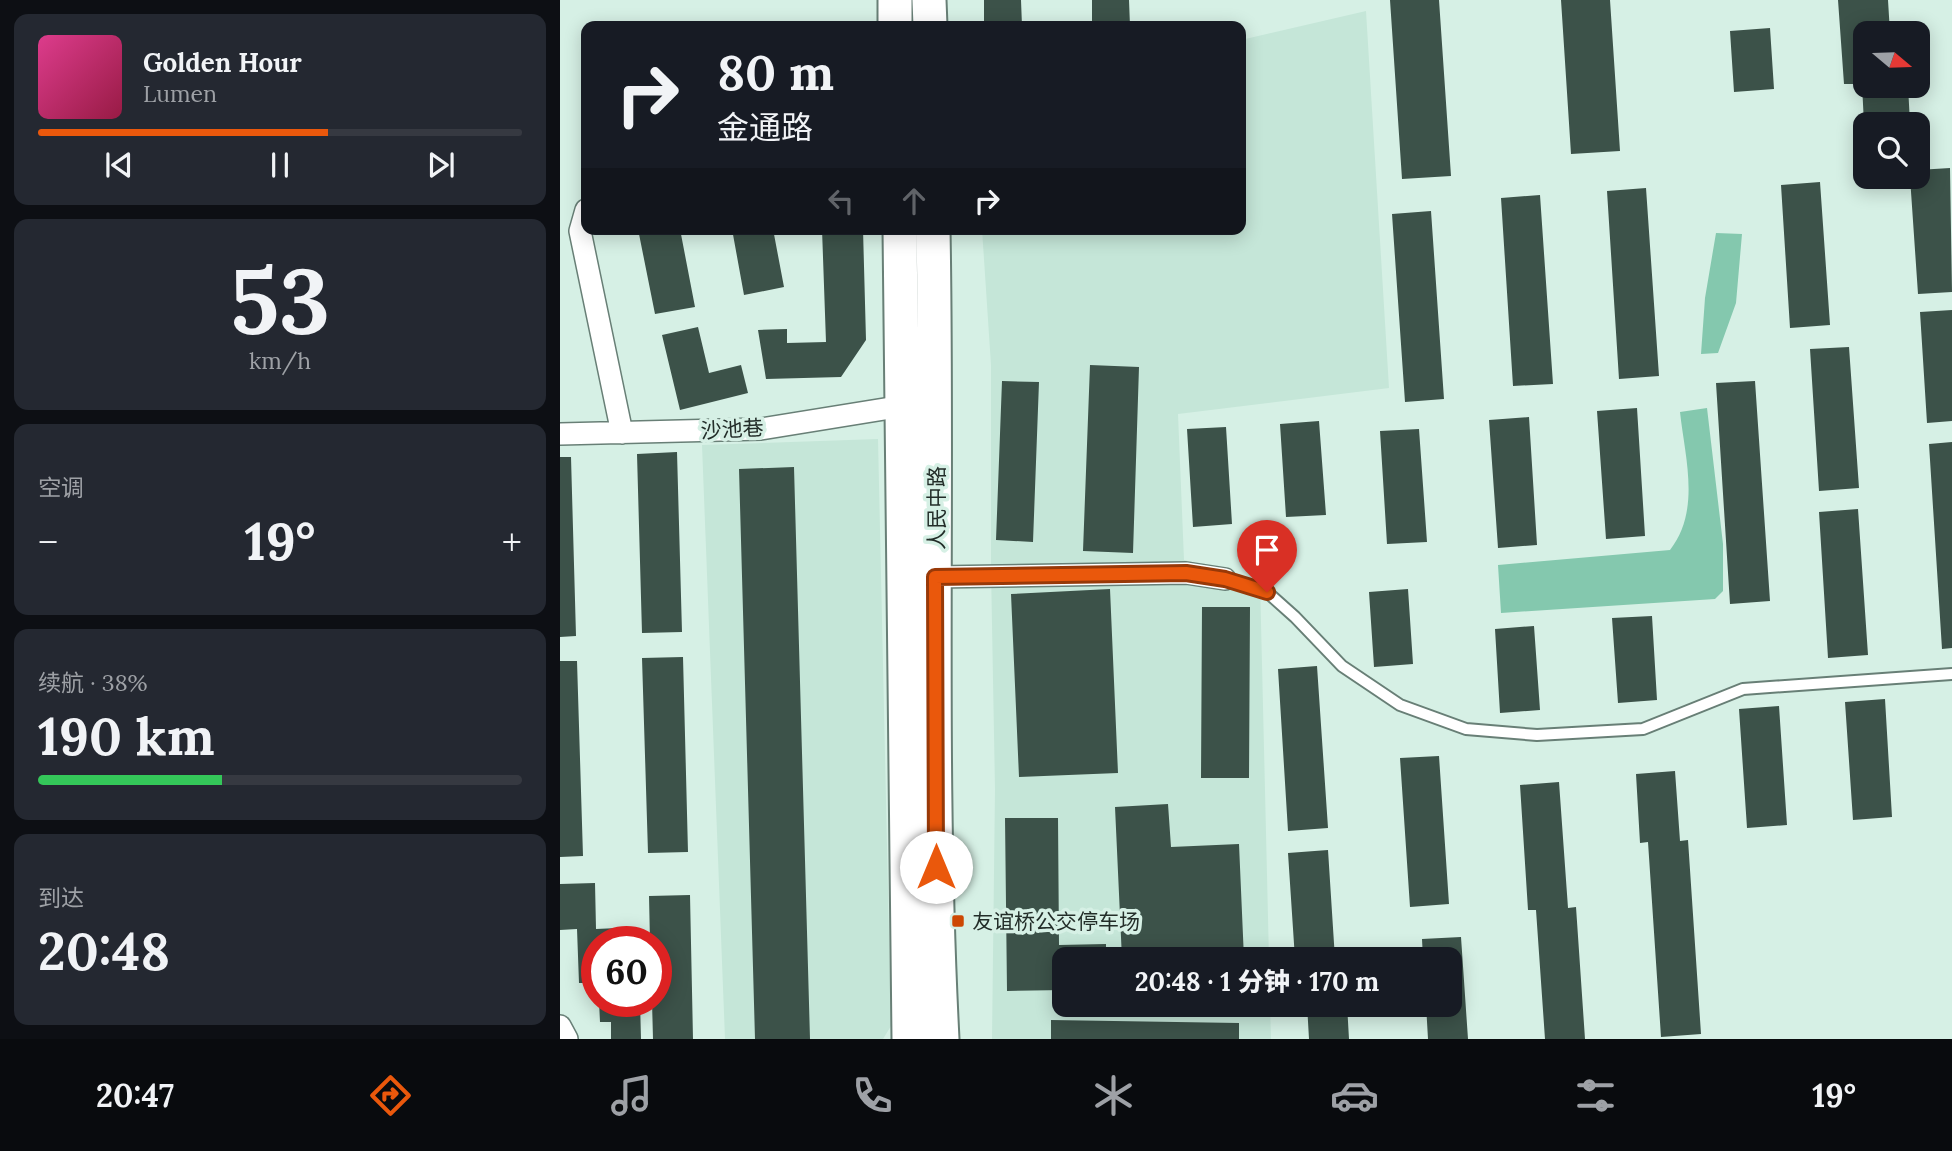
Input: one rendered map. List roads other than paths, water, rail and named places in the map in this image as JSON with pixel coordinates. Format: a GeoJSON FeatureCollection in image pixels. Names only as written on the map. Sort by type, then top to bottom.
{"type":"FeatureCollection","features":[{"type":"Feature","properties":{"kind":"main road"},"geometry":{"type":"LineString","coordinates":[[895,0],[895,21]]}},
{"type":"Feature","properties":{"kind":"main road"},"geometry":{"type":"LineString","coordinates":[[929,0],[930,21]]}},
{"type":"Feature","properties":{"kind":"main road","name":"人民中路"},"geometry":{"type":"LineString","coordinates":[[900,235],[909,1039]]}},
{"type":"Feature","properties":{"kind":"main road","name":"人民中路"},"geometry":{"type":"LineString","coordinates":[[933,235],[936,410],[936,920],[942,1039]]}},
{"type":"Feature","properties":{"kind":"street"},"geometry":{"type":"LineString","coordinates":[[581,227],[622,433]]}},
{"type":"Feature","properties":{"kind":"street","name":"沙池巷"},"geometry":{"type":"LineString","coordinates":[[560,434],[761,429],[903,406]]}},
{"type":"Feature","properties":{"kind":"street"},"geometry":{"type":"LineString","coordinates":[[935,577],[1186,573],[1225,579]]}},
{"type":"Feature","properties":{"kind":"street"},"geometry":{"type":"LineString","coordinates":[[560,1026],[567,1039]]}},
{"type":"Feature","properties":{"kind":"lane"},"geometry":{"type":"LineString","coordinates":[[1225,579],[1267,592],[1342,666],[1401,705],[1466,729],[1536,735],[1643,729],[1743,688],[1952,674]]}},
{"type":"Feature","properties":{"kind":"place","name":"友谊桥公交停车场"},"geometry":{"type":"Point","coordinates":[958,921]}}]}
